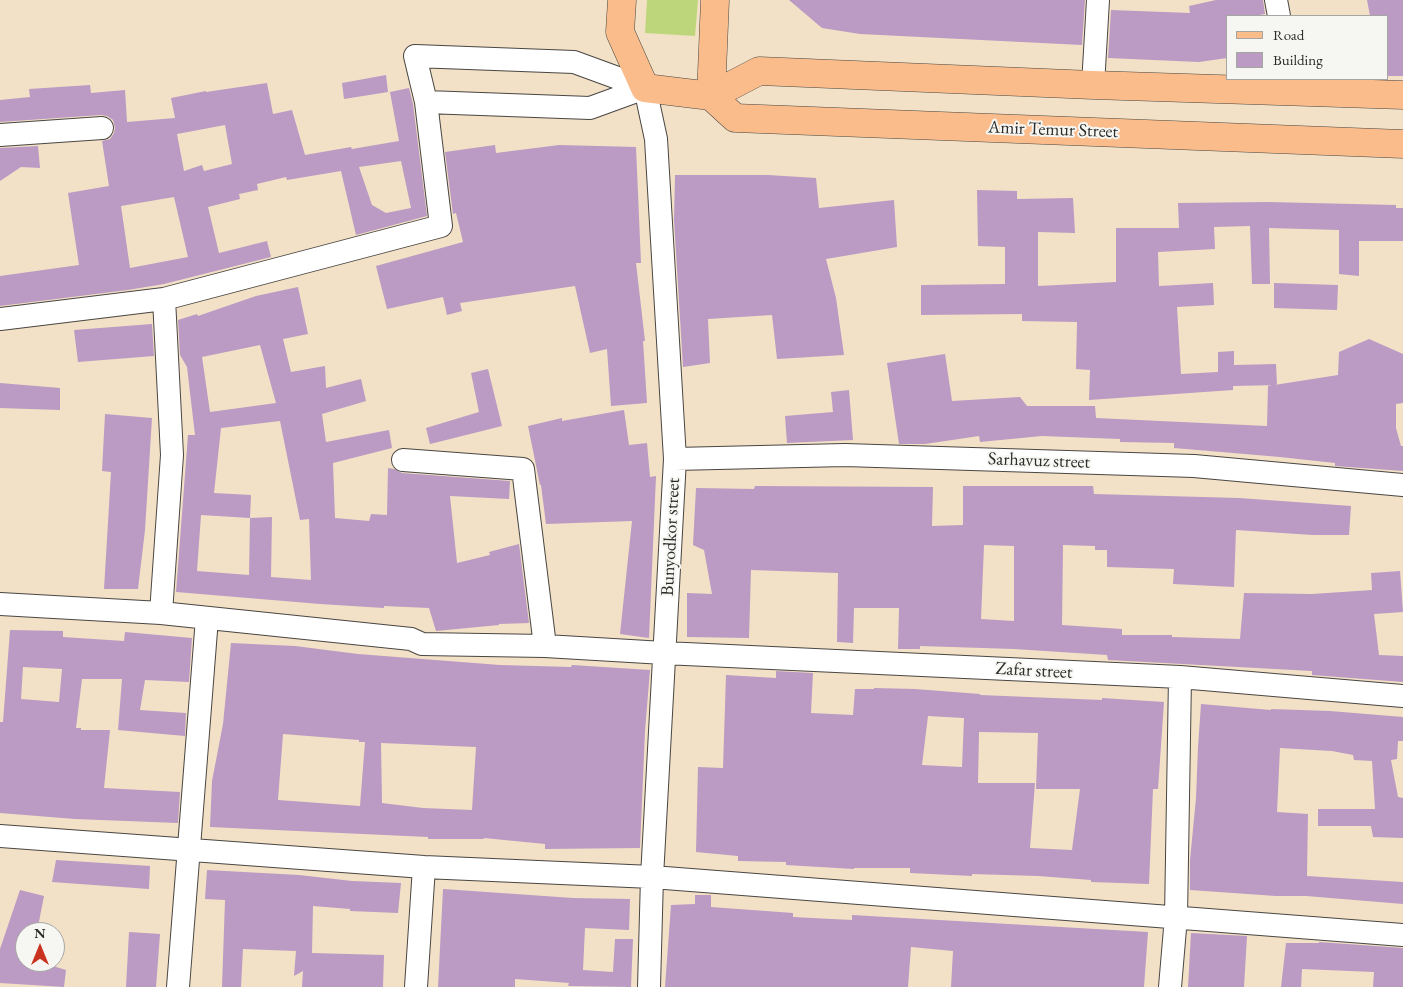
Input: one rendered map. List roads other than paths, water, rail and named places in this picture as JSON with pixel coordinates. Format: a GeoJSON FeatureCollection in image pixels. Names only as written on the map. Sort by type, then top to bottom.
{"type":"FeatureCollection","features":[{"type":"Feature","properties":{"kind":"main road"},"geometry":{"type":"LineString","coordinates":[[622,0],[620,32],[645,88],[711,96],[759,71],[1093,85],[1291,85],[1403,95]]}},
{"type":"Feature","properties":{"kind":"main road"},"geometry":{"type":"LineString","coordinates":[[711,96],[716,0]]}},
{"type":"Feature","properties":{"kind":"main road","name":"Amir Temur Street"},"geometry":{"type":"LineString","coordinates":[[711,96],[735,118],[1403,144]]}},
{"type":"Feature","properties":{"kind":"street"},"geometry":{"type":"LineString","coordinates":[[1093,85],[1098,0]]}},
{"type":"Feature","properties":{"kind":"street"},"geometry":{"type":"LineString","coordinates":[[1276,0],[1279,15]]}},
{"type":"Feature","properties":{"kind":"street"},"geometry":{"type":"LineString","coordinates":[[0,318],[164,299],[441,226],[426,102],[414,56],[574,62],[645,88]]}},
{"type":"Feature","properties":{"kind":"street"},"geometry":{"type":"LineString","coordinates":[[426,102],[590,108],[645,88]]}},
{"type":"Feature","properties":{"kind":"street","name":"Bunyodkor street"},"geometry":{"type":"LineString","coordinates":[[645,88],[656,139],[674,459],[652,877],[649,987]]}},
{"type":"Feature","properties":{"kind":"street"},"geometry":{"type":"LineString","coordinates":[[0,135],[102,128]]}},
{"type":"Feature","properties":{"kind":"street"},"geometry":{"type":"LineString","coordinates":[[161,614],[172,455],[164,299]]}},
{"type":"Feature","properties":{"kind":"street","name":"Sarhavuz street"},"geometry":{"type":"LineString","coordinates":[[674,459],[845,454],[1174,465],[1403,485]]}},
{"type":"Feature","properties":{"kind":"street"},"geometry":{"type":"LineString","coordinates":[[403,460],[522,468],[545,646]]}},
{"type":"Feature","properties":{"kind":"street","name":"Zafar street"},"geometry":{"type":"LineString","coordinates":[[0,604],[207,618],[411,640],[422,644],[545,646],[664,654],[1180,677],[1403,696]]}},
{"type":"Feature","properties":{"kind":"street"},"geometry":{"type":"LineString","coordinates":[[178,987],[207,618]]}},
{"type":"Feature","properties":{"kind":"street"},"geometry":{"type":"LineString","coordinates":[[1170,987],[1176,917],[1180,677]]}},
{"type":"Feature","properties":{"kind":"street"},"geometry":{"type":"LineString","coordinates":[[0,836],[424,867],[652,877],[1403,935]]}},
{"type":"Feature","properties":{"kind":"street"},"geometry":{"type":"LineString","coordinates":[[416,987],[424,867]]}}]}
